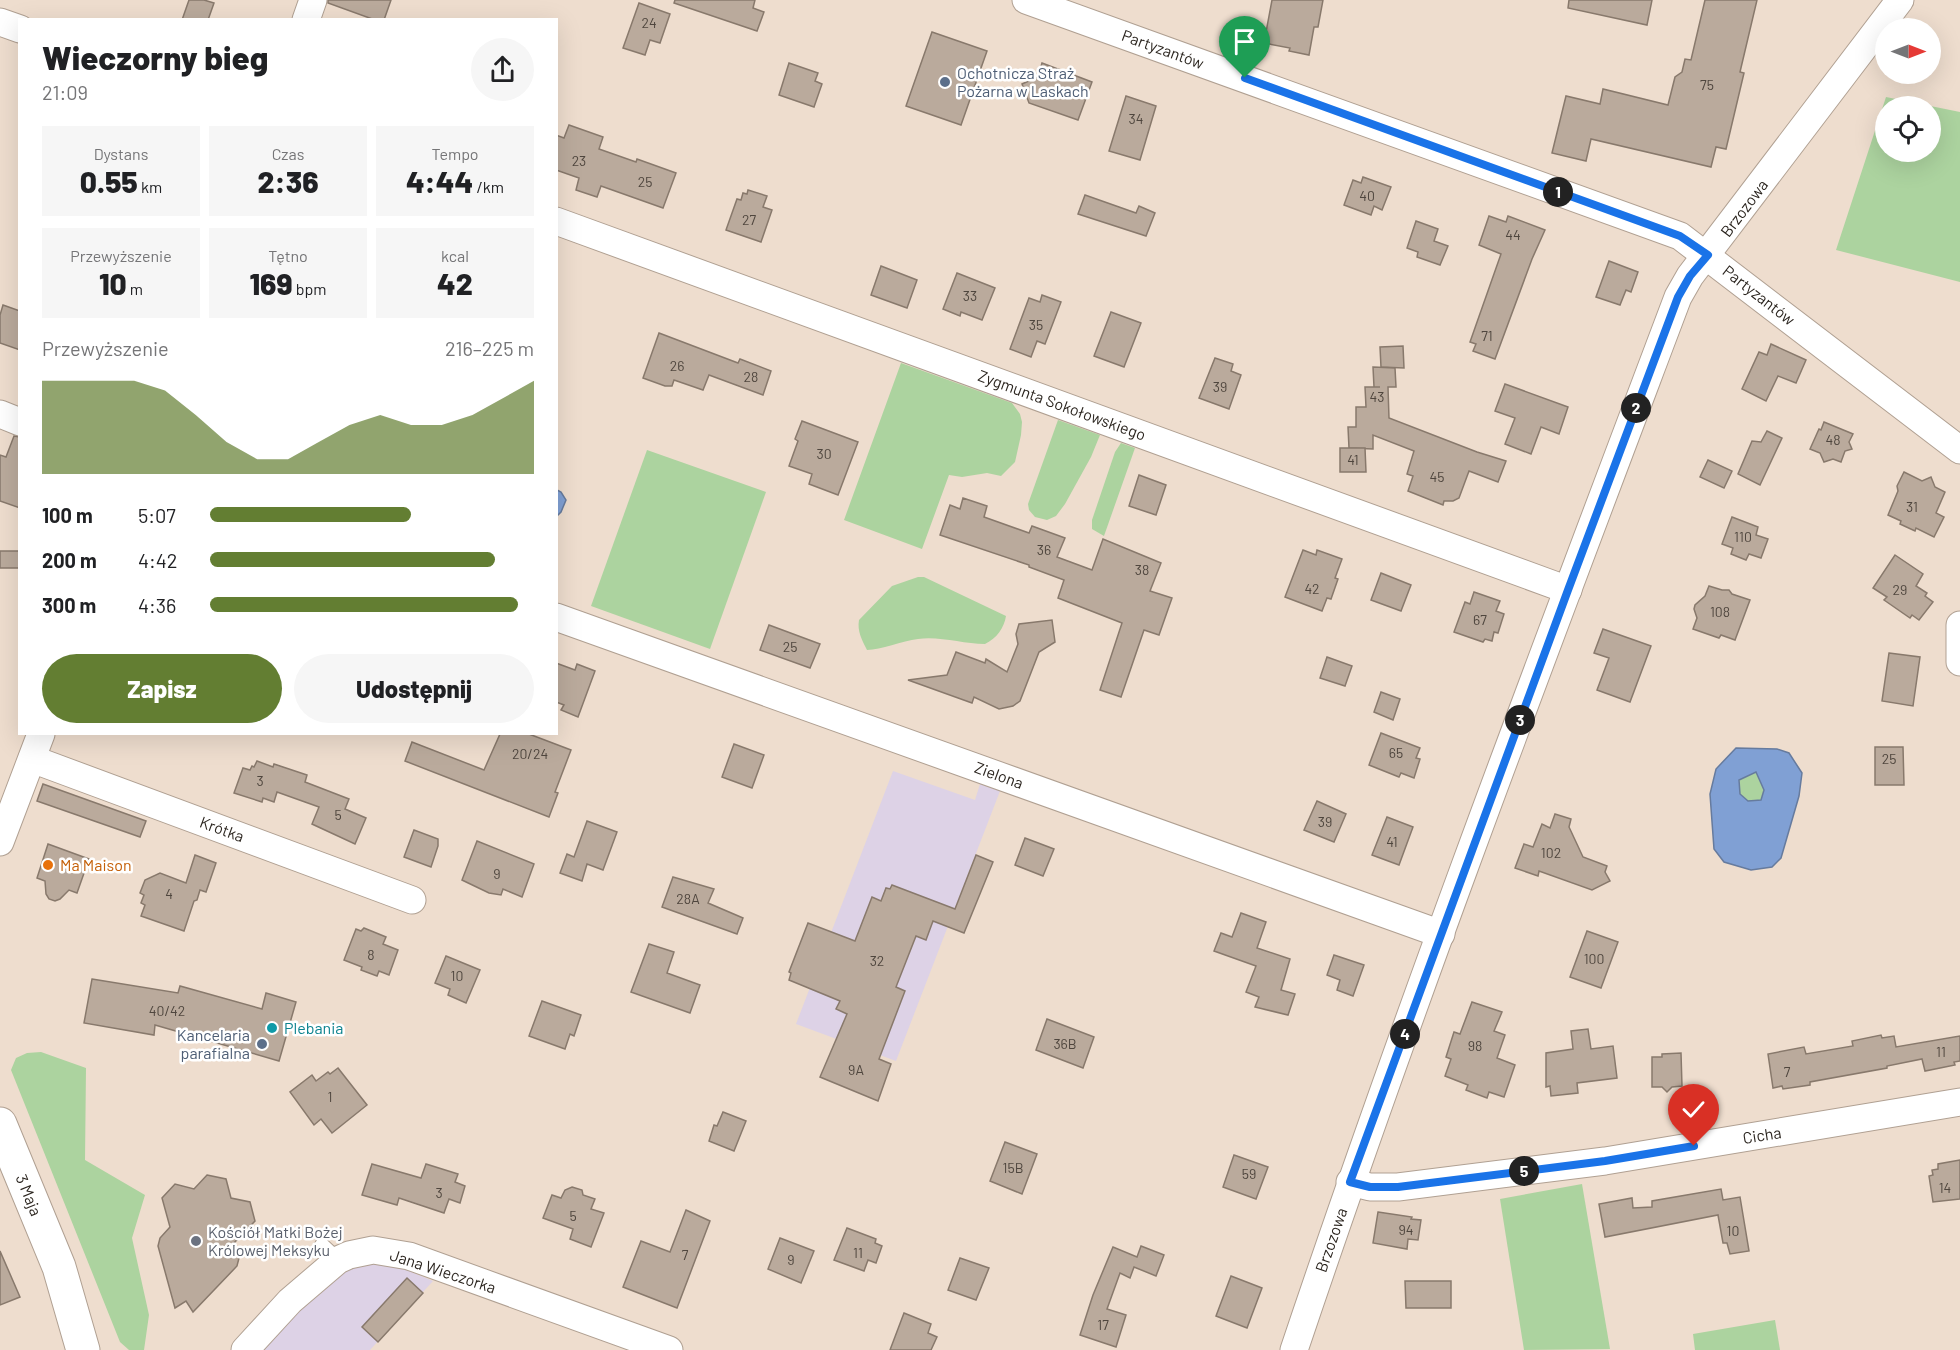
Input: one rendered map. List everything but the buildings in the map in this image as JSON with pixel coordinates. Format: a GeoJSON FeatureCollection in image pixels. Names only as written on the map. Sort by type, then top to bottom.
{"type":"FeatureCollection","features":[{"type":"Feature","properties":{"kind":"street"},"geometry":{"type":"LineString","coordinates":[[307,18],[313,0]]}},
{"type":"Feature","properties":{"kind":"street","name":"Partyzantów"},"geometry":{"type":"LineString","coordinates":[[1026,0],[1680,236],[1708,255],[1960,450]]}},
{"type":"Feature","properties":{"kind":"street","name":"Brzozowa"},"geometry":{"type":"LineString","coordinates":[[1293,1350],[1350,1182],[1678,297],[1690,276],[1900,0]]}},
{"type":"Feature","properties":{"kind":"street"},"geometry":{"type":"LineString","coordinates":[[0,22],[18,28]]}},
{"type":"Feature","properties":{"kind":"street","name":"Zygmunta Sokołowskiego"},"geometry":{"type":"LineString","coordinates":[[558,222],[1568,590]]}},
{"type":"Feature","properties":{"kind":"street"},"geometry":{"type":"LineString","coordinates":[[0,414],[18,421]]}},
{"type":"Feature","properties":{"kind":"street","name":"Zielona"},"geometry":{"type":"LineString","coordinates":[[558,618],[1441,934]]}},
{"type":"Feature","properties":{"kind":"street"},"geometry":{"type":"LineString","coordinates":[[1960,626],[1960,662]]}},
{"type":"Feature","properties":{"kind":"street"},"geometry":{"type":"LineString","coordinates":[[0,842],[41,735]]}},
{"type":"Feature","properties":{"kind":"street","name":"Krótka"},"geometry":{"type":"LineString","coordinates":[[32,759],[412,900]]}},
{"type":"Feature","properties":{"kind":"street","name":"Cicha"},"geometry":{"type":"LineString","coordinates":[[1350,1182],[1370,1187],[1398,1187],[1605,1161],[1960,1102]]}},
{"type":"Feature","properties":{"kind":"street","name":"3 Maja"},"geometry":{"type":"LineString","coordinates":[[0,1124],[59,1267],[83,1350]]}},
{"type":"Feature","properties":{"kind":"street","name":"Jana Wieczorka"},"geometry":{"type":"LineString","coordinates":[[245,1350],[330,1253],[349,1255],[373,1251],[409,1256],[669,1350]]}},
{"type":"Feature","properties":{"kind":"street","name":"3 Maja"},"geometry":{"type":"LineString","coordinates":[[59,1267],[99,1337],[109,1350]]}},
{"type":"Feature","properties":{"kind":"shaded area"},"geometry":{"type":"Polygon","coordinates":[[[893,771],[975,800],[980,784],[1000,791],[896,1061],[796,1024],[893,771]]]}},
{"type":"Feature","properties":{"kind":"shaded area"},"geometry":{"type":"Polygon","coordinates":[[[378,1258],[433,1281],[370,1350],[258,1350],[344,1268],[378,1258]]]}},
{"type":"Feature","properties":{"kind":"green space"},"geometry":{"type":"Polygon","coordinates":[[[1941,108],[1960,112],[1960,282],[1836,250],[1875,131],[1875,162],[1941,162],[1941,108]]]}},
{"type":"Feature","properties":{"kind":"green space"},"geometry":{"type":"Polygon","coordinates":[[[901,363],[1012,403],[1020,414],[1022,422],[1015,462],[1001,476],[987,473],[962,477],[949,475],[922,549],[844,520],[901,363]]]}},
{"type":"Feature","properties":{"kind":"green space"},"geometry":{"type":"Polygon","coordinates":[[[1058,420],[1100,435],[1091,457],[1065,504],[1056,516],[1047,520],[1035,517],[1029,510],[1028,504],[1058,420]]]}},
{"type":"Feature","properties":{"kind":"green space"},"geometry":{"type":"Polygon","coordinates":[[[1121,443],[1135,448],[1104,536],[1092,529],[1092,520],[1115,452],[1121,443]]]}},
{"type":"Feature","properties":{"kind":"green space"},"geometry":{"type":"Polygon","coordinates":[[[647,450],[766,492],[710,649],[591,606],[647,450]]]}},
{"type":"Feature","properties":{"kind":"green space"},"geometry":{"type":"Polygon","coordinates":[[[924,577],[1006,616],[1004,625],[993,639],[985,644],[926,638],[867,650],[859,632],[859,620],[892,586],[924,577]]]}},
{"type":"Feature","properties":{"kind":"green space"},"geometry":{"type":"Polygon","coordinates":[[[1757,772],[1764,790],[1761,801],[1748,801],[1740,794],[1739,779],[1757,772]]]}},
{"type":"Feature","properties":{"kind":"green space"},"geometry":{"type":"Polygon","coordinates":[[[41,1052],[86,1068],[85,1160],[145,1195],[132,1238],[149,1315],[144,1350],[129,1350],[120,1342],[11,1070],[16,1058],[27,1053],[41,1052]]]}},
{"type":"Feature","properties":{"kind":"green space"},"geometry":{"type":"Polygon","coordinates":[[[1582,1184],[1610,1349],[1524,1350],[1500,1199],[1582,1184]]]}},
{"type":"Feature","properties":{"kind":"green space"},"geometry":{"type":"Polygon","coordinates":[[[1775,1320],[1780,1350],[1695,1350],[1693,1334],[1775,1320]]]}},
{"type":"Feature","properties":{"kind":"water"},"geometry":{"type":"Polygon","coordinates":[[[558,490],[566,500],[558,515],[558,490]]]}},
{"type":"Feature","properties":{"kind":"water"},"geometry":{"type":"Polygon","coordinates":[[[1736,748],[1777,749],[1789,753],[1802,773],[1799,796],[1781,858],[1772,867],[1751,870],[1724,862],[1714,849],[1710,794],[1716,769],[1736,748]],[[1756,772],[1739,780],[1740,794],[1748,801],[1761,800],[1764,790],[1756,772]]]}},
{"type":"Feature","properties":{"kind":"place","name":"Ochotnicza Straż Pożarna w Laskach"},"geometry":{"type":"Point","coordinates":[945,82]}},
{"type":"Feature","properties":{"kind":"place","name":"Ma Maison"},"geometry":{"type":"Point","coordinates":[48,865]}},
{"type":"Feature","properties":{"kind":"place","name":"Plebania"},"geometry":{"type":"Point","coordinates":[272,1028]}},
{"type":"Feature","properties":{"kind":"place","name":"Kancelaria parafialna"},"geometry":{"type":"Point","coordinates":[262,1044]}},
{"type":"Feature","properties":{"kind":"place","name":"Kościół Matki Bożej Królowej Meksyku"},"geometry":{"type":"Point","coordinates":[196,1241]}},
{"type":"Feature","properties":{"kind":"route"},"geometry":{"type":"LineString","coordinates":[[1245,78],[1680,236],[1708,255],[1690,276],[1678,297],[1350,1182],[1370,1187],[1398,1187],[1605,1161],[1694,1146]]}}]}
